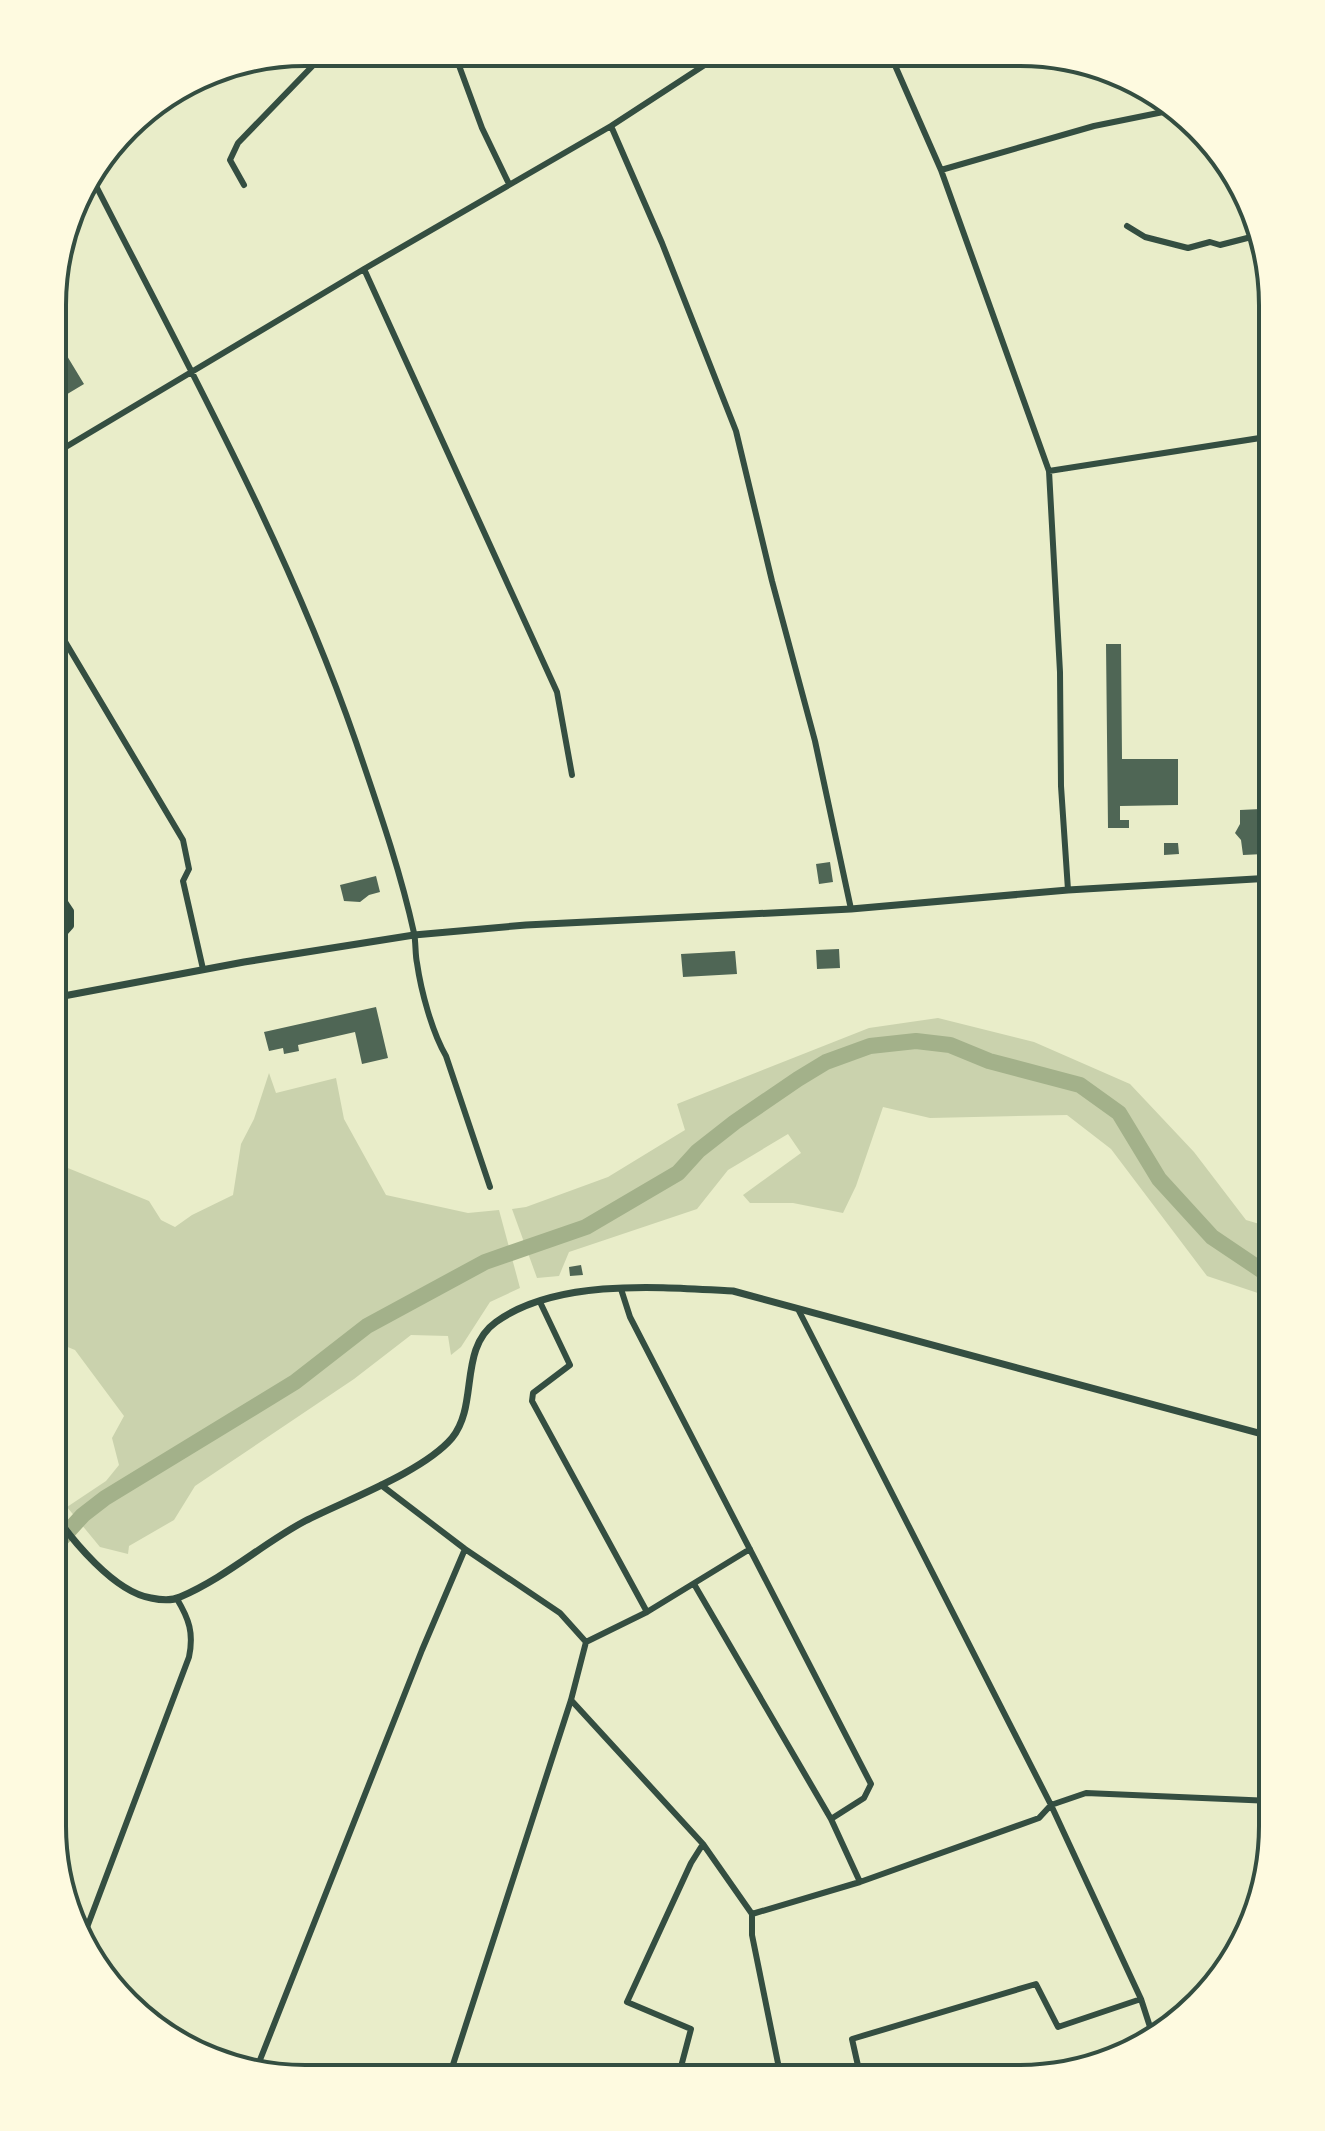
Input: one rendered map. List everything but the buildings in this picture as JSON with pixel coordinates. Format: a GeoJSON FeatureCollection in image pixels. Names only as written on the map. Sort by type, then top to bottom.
{"type":"FeatureCollection","features":[{"type":"Feature","properties":{"kind":"street"},"geometry":{"type":"LineString","coordinates":[[244,185],[230,160],[238,143],[312,66]]}},
{"type":"Feature","properties":{"kind":"street"},"geometry":{"type":"LineString","coordinates":[[459,66],[482,128],[509,184]]}},
{"type":"Feature","properties":{"kind":"street"},"geometry":{"type":"LineString","coordinates":[[66,447],[611,126],[703,66]]}},
{"type":"Feature","properties":{"kind":"street"},"geometry":{"type":"LineString","coordinates":[[895,66],[941,170],[1049,471],[1068,890]]}},
{"type":"Feature","properties":{"kind":"street"},"geometry":{"type":"LineString","coordinates":[[941,170],[1094,126],[1162,112]]}},
{"type":"Feature","properties":{"kind":"street"},"geometry":{"type":"LineString","coordinates":[[611,126],[662,243],[736,431],[815,741],[851,909]]}},
{"type":"Feature","properties":{"kind":"street"},"geometry":{"type":"LineString","coordinates":[[97,188],[191,372],[308,619],[355,740],[414,935],[417,966],[438,1042],[446,1056],[490,1187]]}},
{"type":"Feature","properties":{"kind":"street"},"geometry":{"type":"LineString","coordinates":[[1127,226],[1145,237],[1188,248],[1210,242],[1220,245],[1249,238]]}},
{"type":"Feature","properties":{"kind":"street"},"geometry":{"type":"LineString","coordinates":[[364,269],[557,692],[572,775]]}},
{"type":"Feature","properties":{"kind":"street"},"geometry":{"type":"LineString","coordinates":[[1049,471],[1259,438]]}},
{"type":"Feature","properties":{"kind":"street"},"geometry":{"type":"LineString","coordinates":[[66,643],[183,840],[189,869],[183,881],[203,969]]}},
{"type":"Feature","properties":{"kind":"street"},"geometry":{"type":"LineString","coordinates":[[66,995],[203,969],[414,935],[526,925],[851,909],[1068,890],[1259,879]]}},
{"type":"Feature","properties":{"kind":"street"},"geometry":{"type":"LineString","coordinates":[[66,904],[71,911],[71,926],[66,932]]}},
{"type":"Feature","properties":{"kind":"street"},"geometry":{"type":"LineString","coordinates":[[66,1529],[120,1584],[146,1598],[177,1599],[303,1522],[381,1485],[438,1452],[454,1435],[461,1420],[473,1356],[493,1323],[521,1307],[557,1296],[621,1289],[660,1287],[733,1291],[1258,1433]]}},
{"type":"Feature","properties":{"kind":"street"},"geometry":{"type":"LineString","coordinates":[[621,1289],[630,1317],[871,1784],[864,1798],[831,1819]]}},
{"type":"Feature","properties":{"kind":"street"},"geometry":{"type":"LineString","coordinates":[[540,1302],[570,1365],[533,1393],[532,1401],[647,1612]]}},
{"type":"Feature","properties":{"kind":"street"},"geometry":{"type":"LineString","coordinates":[[799,1311],[1051,1805],[1141,1999],[1150,2027]]}},
{"type":"Feature","properties":{"kind":"street"},"geometry":{"type":"LineString","coordinates":[[381,1485],[465,1549],[560,1613],[586,1642]]}},
{"type":"Feature","properties":{"kind":"street"},"geometry":{"type":"LineString","coordinates":[[260,2060],[465,1549]]}},
{"type":"Feature","properties":{"kind":"street"},"geometry":{"type":"LineString","coordinates":[[453,2065],[571,1700],[586,1642],[647,1612],[750,1549]]}},
{"type":"Feature","properties":{"kind":"street"},"geometry":{"type":"LineString","coordinates":[[694,1584],[831,1819],[860,1882]]}},
{"type":"Feature","properties":{"kind":"street"},"geometry":{"type":"LineString","coordinates":[[88,1926],[189,1657],[193,1639],[190,1624],[177,1599]]}},
{"type":"Feature","properties":{"kind":"street"},"geometry":{"type":"LineString","coordinates":[[571,1700],[703,1844],[752,1914],[752,1935],[778,2065]]}},
{"type":"Feature","properties":{"kind":"street"},"geometry":{"type":"LineString","coordinates":[[752,1914],[860,1882],[1039,1818],[1051,1805],[1086,1793],[1258,1800]]}},
{"type":"Feature","properties":{"kind":"street"},"geometry":{"type":"LineString","coordinates":[[681,2065],[691,2029],[627,2002],[691,1863],[703,1844]]}},
{"type":"Feature","properties":{"kind":"street"},"geometry":{"type":"LineString","coordinates":[[858,2065],[852,2039],[1036,1984],[1058,2027],[1141,1999]]}},
{"type":"Feature","properties":{"kind":"green space"},"geometry":{"type":"Polygon","coordinates":[[[938,1018],[1034,1042],[1130,1084],[1194,1152],[1246,1220],[1258,1224],[1258,1293],[1207,1276],[1111,1149],[1067,1115],[930,1118],[883,1107],[856,1186],[843,1213],[793,1203],[750,1203],[743,1195],[801,1153],[788,1134],[728,1170],[697,1209],[569,1252],[559,1276],[537,1278],[512,1209],[526,1207],[608,1177],[685,1130],[677,1104],[869,1028],[938,1018]]]}},
{"type":"Feature","properties":{"kind":"green space"},"geometry":{"type":"Polygon","coordinates":[[[269,1073],[276,1093],[336,1078],[344,1119],[386,1195],[468,1213],[499,1210],[520,1288],[490,1302],[461,1347],[451,1355],[448,1336],[411,1335],[354,1379],[195,1486],[174,1520],[129,1546],[128,1554],[100,1547],[67,1507],[106,1481],[119,1465],[112,1438],[124,1416],[75,1350],[66,1346],[66,1167],[149,1201],[161,1220],[175,1227],[233,1195],[241,1144],[254,1119],[269,1073]]]}},
{"type":"Feature","properties":{"kind":"waterway"},"geometry":{"type":"LineString","coordinates":[[66,1534],[105,1498],[295,1382],[367,1326],[485,1262],[586,1227],[678,1173],[698,1151],[735,1122],[798,1079],[826,1062],[870,1046],[916,1041],[950,1045],[989,1061],[1080,1085],[1119,1113],[1159,1179],[1212,1237],[1258,1268]]}}]}
